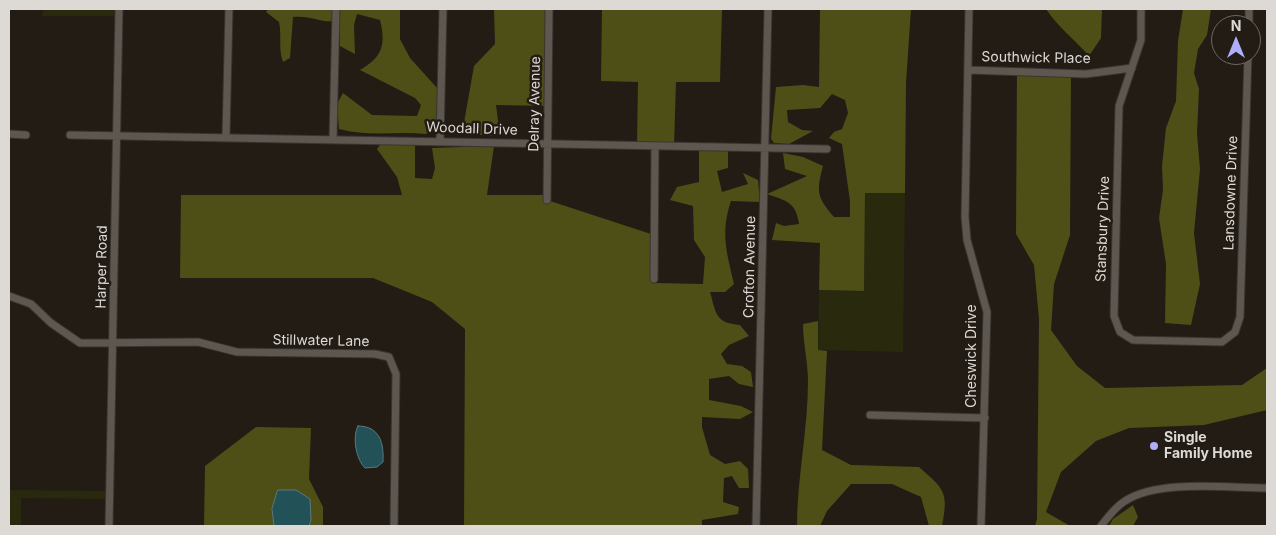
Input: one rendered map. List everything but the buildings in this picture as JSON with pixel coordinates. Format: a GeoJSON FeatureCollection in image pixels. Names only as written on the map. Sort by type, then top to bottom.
{"type":"FeatureCollection","features":[{"type":"Feature","properties":{"kind":"street","name":"Harper Road"},"geometry":{"type":"LineString","coordinates":[[109,526],[119,9]]}},
{"type":"Feature","properties":{"kind":"street"},"geometry":{"type":"LineString","coordinates":[[226,136],[229,9]]}},
{"type":"Feature","properties":{"kind":"street"},"geometry":{"type":"LineString","coordinates":[[333,139],[336,9]]}},
{"type":"Feature","properties":{"kind":"street"},"geometry":{"type":"LineString","coordinates":[[440,140],[443,9]]}},
{"type":"Feature","properties":{"kind":"street","name":"Delray Avenue"},"geometry":{"type":"LineString","coordinates":[[547,200],[549,9]]}},
{"type":"Feature","properties":{"kind":"street","name":"Crofton Avenue"},"geometry":{"type":"LineString","coordinates":[[756,526],[768,9]]}},
{"type":"Feature","properties":{"kind":"street","name":"Cheswick Drive"},"geometry":{"type":"LineString","coordinates":[[969,9],[965,217],[967,240],[987,312],[981,526]]}},
{"type":"Feature","properties":{"kind":"street","name":"Stansbury Drive"},"geometry":{"type":"LineString","coordinates":[[1142,9],[1141,40],[1119,106],[1114,316],[1120,332],[1133,340],[1222,342],[1235,332]]}},
{"type":"Feature","properties":{"kind":"street","name":"Lansdowne Drive"},"geometry":{"type":"LineString","coordinates":[[1235,332],[1240,317],[1248,65]]}},
{"type":"Feature","properties":{"kind":"street","name":"Southwick Place"},"geometry":{"type":"LineString","coordinates":[[968,70],[1086,74],[1132,68]]}},
{"type":"Feature","properties":{"kind":"street"},"geometry":{"type":"LineString","coordinates":[[9,134],[26,135]]}},
{"type":"Feature","properties":{"kind":"street","name":"Woodall Drive"},"geometry":{"type":"LineString","coordinates":[[70,135],[226,136],[827,149]]}},
{"type":"Feature","properties":{"kind":"street"},"geometry":{"type":"LineString","coordinates":[[654,279],[655,146]]}},
{"type":"Feature","properties":{"kind":"street"},"geometry":{"type":"LineString","coordinates":[[9,296],[31,304],[51,323],[80,343],[112,342]]}},
{"type":"Feature","properties":{"kind":"street","name":"Stillwater Lane"},"geometry":{"type":"LineString","coordinates":[[112,342],[198,342],[237,352],[375,354],[389,357],[396,374],[394,526]]}},
{"type":"Feature","properties":{"kind":"street"},"geometry":{"type":"LineString","coordinates":[[870,415],[985,418]]}},
{"type":"Feature","properties":{"kind":"street"},"geometry":{"type":"LineString","coordinates":[[1101,526],[1108,516],[1126,501],[1148,491],[1166,487],[1267,488]]}},
{"type":"Feature","properties":{"kind":"green space"},"geometry":{"type":"Polygon","coordinates":[[[43,9],[114,9],[114,16],[42,16],[43,9]]]}},
{"type":"Feature","properties":{"kind":"green space"},"geometry":{"type":"Polygon","coordinates":[[[865,192],[905,193],[903,352],[818,350],[819,290],[864,291],[865,192]]]}},
{"type":"Feature","properties":{"kind":"green space"},"geometry":{"type":"Polygon","coordinates":[[[9,490],[108,491],[107,499],[21,498],[21,526],[9,526],[9,490]]]}},
{"type":"Feature","properties":{"kind":"shaded area"},"geometry":{"type":"Polygon","coordinates":[[[268,9],[334,9],[334,21],[293,17],[290,58],[283,62],[279,22],[266,12],[268,9]]]}},
{"type":"Feature","properties":{"kind":"shaded area"},"geometry":{"type":"Polygon","coordinates":[[[340,9],[400,9],[400,39],[410,58],[438,89],[436,127],[426,134],[361,133],[339,129],[337,104],[343,93],[372,115],[417,116],[421,105],[415,98],[360,70],[374,60],[381,49],[383,36],[380,20],[357,14],[354,25],[355,54],[340,46],[340,9]]]}},
{"type":"Feature","properties":{"kind":"shaded area"},"geometry":{"type":"Polygon","coordinates":[[[494,9],[549,9],[548,106],[496,105],[500,136],[462,134],[474,66],[495,44],[494,9]]]}},
{"type":"Feature","properties":{"kind":"shaded area"},"geometry":{"type":"Polygon","coordinates":[[[602,9],[722,9],[720,82],[676,82],[674,146],[637,145],[638,82],[601,81],[602,9]]]}},
{"type":"Feature","properties":{"kind":"shaded area"},"geometry":{"type":"Polygon","coordinates":[[[820,9],[911,9],[906,83],[905,193],[865,193],[864,291],[819,290],[820,243],[772,240],[776,223],[784,226],[799,224],[796,211],[789,203],[767,194],[807,176],[785,169],[783,153],[803,157],[823,166],[819,182],[821,199],[834,217],[850,217],[850,201],[842,144],[829,138],[834,132],[842,129],[848,113],[845,100],[832,94],[820,108],[787,110],[788,122],[802,130],[813,131],[789,144],[774,143],[771,139],[776,87],[803,85],[819,87],[820,9]]]}},
{"type":"Feature","properties":{"kind":"shaded area"},"geometry":{"type":"Polygon","coordinates":[[[1046,9],[1102,9],[1101,38],[1089,56],[1050,15],[1046,9]]]}},
{"type":"Feature","properties":{"kind":"shaded area"},"geometry":{"type":"Polygon","coordinates":[[[1183,9],[1211,9],[1207,35],[1198,49],[1194,73],[1199,89],[1197,134],[1200,169],[1194,233],[1200,284],[1191,325],[1165,323],[1166,264],[1159,218],[1163,190],[1162,166],[1166,128],[1176,101],[1178,41],[1183,9]]]}},
{"type":"Feature","properties":{"kind":"shaded area"},"geometry":{"type":"Polygon","coordinates":[[[1017,70],[1071,74],[1070,235],[1054,284],[1051,330],[1077,366],[1105,388],[1242,385],[1267,368],[1267,410],[1204,425],[1129,428],[1096,441],[1061,472],[1046,512],[1070,526],[1035,526],[1037,519],[1039,319],[1034,265],[1016,234],[1017,70]]]}},
{"type":"Feature","properties":{"kind":"shaded area"},"geometry":{"type":"Polygon","coordinates":[[[380,145],[415,145],[415,178],[432,179],[435,168],[432,148],[494,146],[487,195],[547,195],[547,200],[654,235],[654,283],[703,284],[705,257],[694,240],[693,206],[670,200],[677,187],[699,182],[699,151],[728,150],[728,168],[717,171],[722,192],[748,184],[743,173],[758,180],[760,202],[731,201],[728,212],[725,233],[734,284],[725,292],[710,292],[718,316],[726,322],[740,325],[749,336],[729,345],[721,354],[727,364],[742,366],[751,372],[753,387],[739,384],[729,376],[709,379],[709,400],[741,406],[753,412],[740,419],[702,417],[702,427],[710,455],[725,464],[740,461],[748,469],[749,488],[739,488],[732,476],[724,478],[723,502],[739,507],[738,514],[702,520],[702,526],[464,526],[465,329],[432,302],[373,278],[180,278],[181,195],[402,195],[397,177],[377,149],[380,145]]]}},
{"type":"Feature","properties":{"kind":"shaded area"},"geometry":{"type":"Polygon","coordinates":[[[818,321],[818,350],[827,351],[822,450],[851,465],[919,467],[943,492],[945,506],[942,526],[929,526],[921,497],[892,484],[851,484],[827,511],[820,526],[797,526],[797,508],[808,399],[808,374],[803,324],[818,321]]]}},
{"type":"Feature","properties":{"kind":"shaded area"},"geometry":{"type":"Polygon","coordinates":[[[256,427],[311,428],[309,479],[323,507],[323,526],[309,526],[311,520],[278,490],[272,509],[274,526],[204,526],[205,466],[256,427]]]}},
{"type":"Feature","properties":{"kind":"shaded area"},"geometry":{"type":"Polygon","coordinates":[[[1133,505],[1138,517],[1133,526],[1109,526],[1113,519],[1133,505]]]}},
{"type":"Feature","properties":{"kind":"water"},"geometry":{"type":"Polygon","coordinates":[[[358,426],[371,429],[379,437],[383,448],[383,462],[377,467],[365,468],[359,459],[355,442],[358,426]]]}},
{"type":"Feature","properties":{"kind":"water"},"geometry":{"type":"Polygon","coordinates":[[[278,490],[296,490],[310,499],[311,520],[309,526],[274,526],[272,509],[278,490]]]}},
{"type":"Feature","properties":{"kind":"place","name":"Single Family Home"},"geometry":{"type":"Point","coordinates":[1154,446]}}]}
